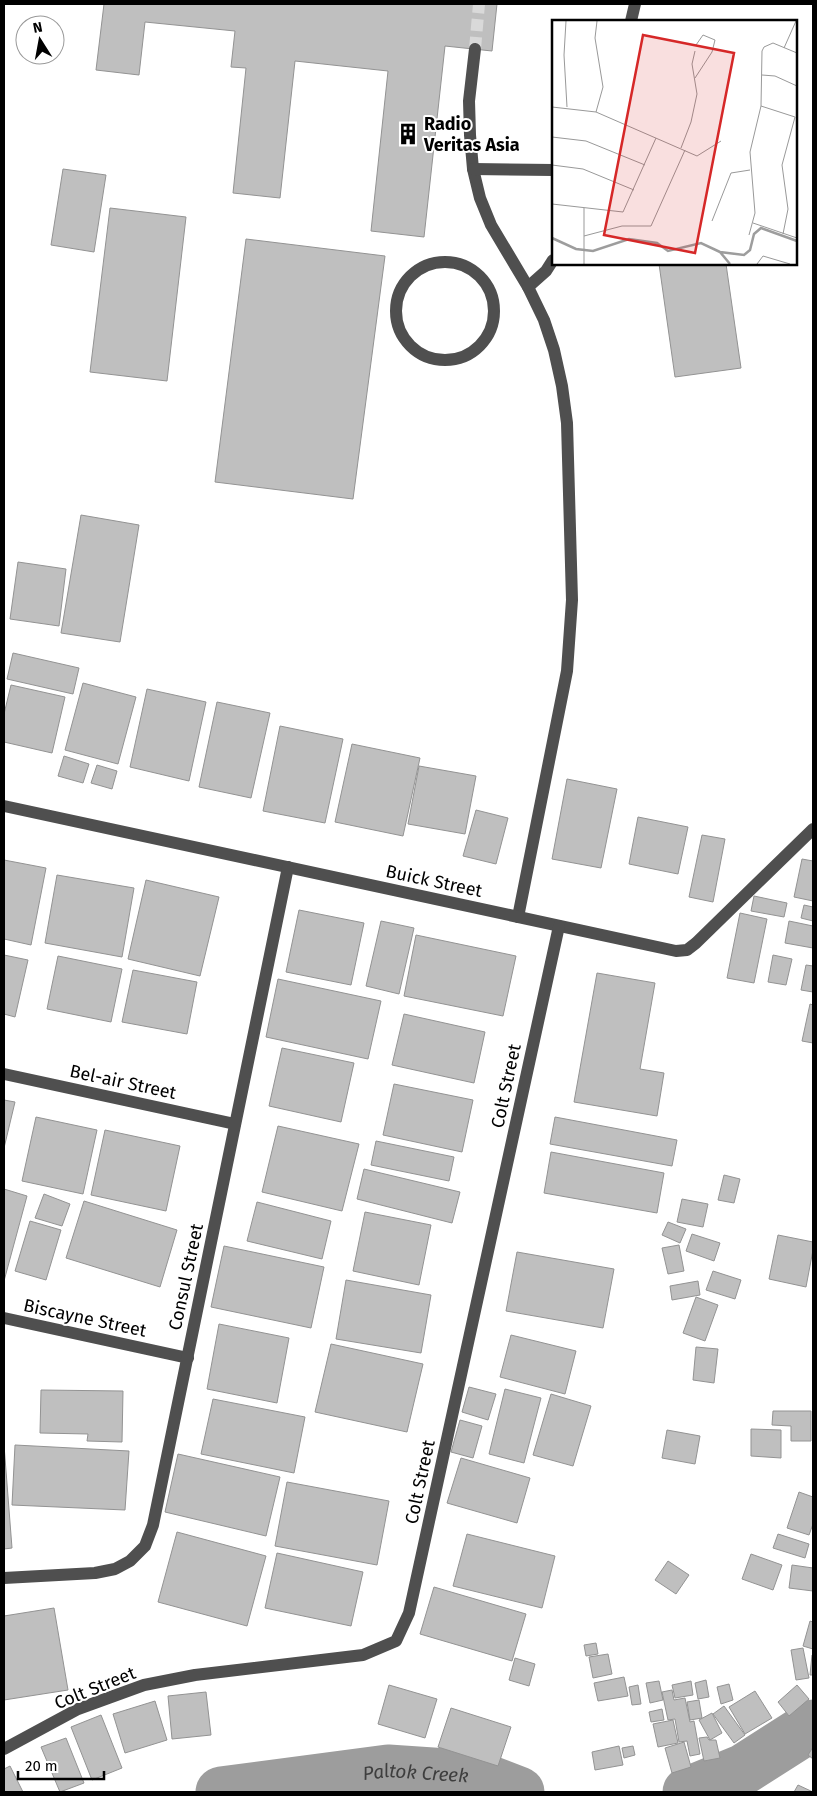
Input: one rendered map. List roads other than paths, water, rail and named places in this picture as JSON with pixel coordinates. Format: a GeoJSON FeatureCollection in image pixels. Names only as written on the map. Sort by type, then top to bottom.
{"type":"FeatureCollection","features":[{"type":"Feature","properties":{"kind":"street"},"geometry":{"type":"LineString","coordinates":[[631,20],[635,4]]}},
{"type":"Feature","properties":{"kind":"street"},"geometry":{"type":"LineString","coordinates":[[475,49],[469,100],[470,135],[473,169],[480,198],[491,225],[528,287],[546,328],[554,350],[562,386],[567,423],[572,600],[567,671],[518,917]]}},
{"type":"Feature","properties":{"kind":"street"},"geometry":{"type":"LineString","coordinates":[[473,169],[552,170]]}},
{"type":"Feature","properties":{"kind":"street"},"geometry":{"type":"LineString","coordinates":[[436,262],[453,262],[468,267],[481,277],[492,297],[493,322],[487,337],[476,350],[461,357],[445,360],[429,358],[415,350],[404,338],[397,324],[396,307],[399,292],[408,278],[421,268],[436,262]]}},
{"type":"Feature","properties":{"kind":"street"},"geometry":{"type":"LineString","coordinates":[[528,287],[546,271],[552,262]]}},
{"type":"Feature","properties":{"kind":"street","name":"Buick Street"},"geometry":{"type":"LineString","coordinates":[[4,806],[676,952],[687,950],[813,830]]}},
{"type":"Feature","properties":{"kind":"street","name":"Consul Street"},"geometry":{"type":"LineString","coordinates":[[4,1578],[96,1573],[115,1569],[130,1561],[145,1546],[153,1525],[288,868]]}},
{"type":"Feature","properties":{"kind":"street","name":"Colt Street"},"geometry":{"type":"LineString","coordinates":[[4,1749],[78,1709],[144,1686],[195,1675],[363,1655],[396,1641],[410,1613],[559,926]]}},
{"type":"Feature","properties":{"kind":"street","name":"Bel-air Street"},"geometry":{"type":"LineString","coordinates":[[4,1074],[235,1124]]}},
{"type":"Feature","properties":{"kind":"street","name":"Biscayne Street"},"geometry":{"type":"LineString","coordinates":[[4,1318],[188,1358]]}},
{"type":"Feature","properties":{"kind":"waterway","name":"Paltok Creek"},"geometry":{"type":"LineString","coordinates":[[688,1792],[744,1769],[813,1725]]}},
{"type":"Feature","properties":{"kind":"waterway","name":"Paltok Creek"},"geometry":{"type":"LineString","coordinates":[[221,1792],[388,1770],[477,1776],[519,1792]]}},
{"type":"Feature","properties":{"kind":"tunnel"},"geometry":{"type":"LineString","coordinates":[[475,49],[479,4]]}},
{"type":"Feature","properties":{"kind":"place","name":"Radio Veritas Asia"},"geometry":{"type":"Point","coordinates":[408,134]}}]}
